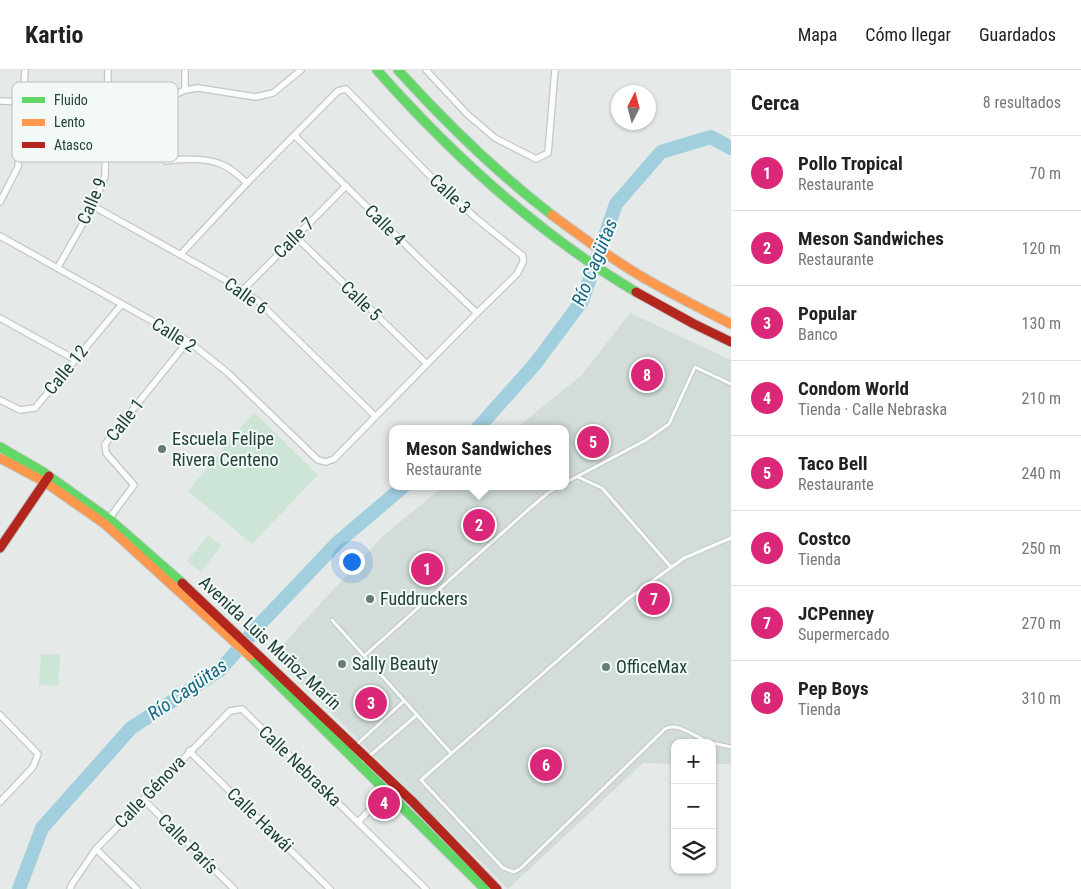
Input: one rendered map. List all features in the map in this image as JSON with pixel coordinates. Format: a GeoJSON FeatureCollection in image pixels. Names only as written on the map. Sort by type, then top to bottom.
{"type":"FeatureCollection","features":[{"type":"Feature","properties":{"kind":"main road"},"geometry":{"type":"LineString","coordinates":[[377,70],[460,159],[511,204],[559,241],[622,284],[731,342]]}},
{"type":"Feature","properties":{"kind":"main road"},"geometry":{"type":"LineString","coordinates":[[398,70],[435,113],[493,168],[566,227],[628,269],[731,324]]}},
{"type":"Feature","properties":{"kind":"main road","name":"Avenida Luis Muñoz Marín"},"geometry":{"type":"LineString","coordinates":[[0,447],[107,521],[202,606],[351,749],[367,758],[497,889]]}},
{"type":"Feature","properties":{"kind":"main road","name":"Avenida Luis Muñoz Marín"},"geometry":{"type":"LineString","coordinates":[[0,458],[47,479]]}},
{"type":"Feature","properties":{"kind":"main road"},"geometry":{"type":"LineString","coordinates":[[0,548],[47,479]]}},
{"type":"Feature","properties":{"kind":"main road","name":"Avenida Luis Muñoz Marín"},"geometry":{"type":"LineString","coordinates":[[351,749],[360,765],[485,889]]}},
{"type":"Feature","properties":{"kind":"street"},"geometry":{"type":"LineString","coordinates":[[185,90],[186,70]]}},
{"type":"Feature","properties":{"kind":"street"},"geometry":{"type":"LineString","coordinates":[[178,93],[198,88],[256,97],[273,93],[301,70]]}},
{"type":"Feature","properties":{"kind":"street"},"geometry":{"type":"LineString","coordinates":[[426,70],[467,114],[495,138],[536,159],[548,152],[555,70]]}},
{"type":"Feature","properties":{"kind":"street","name":"Calle 3"},"geometry":{"type":"LineString","coordinates":[[180,255],[247,182],[338,91],[346,89],[433,179],[522,256],[523,262],[517,274],[334,459],[326,462]]}},
{"type":"Feature","properties":{"kind":"street","name":"Calle 4"},"geometry":{"type":"LineString","coordinates":[[295,136],[477,313]]}},
{"type":"Feature","properties":{"kind":"street"},"geometry":{"type":"LineString","coordinates":[[178,159],[220,163],[227,166],[247,182]]}},
{"type":"Feature","properties":{"kind":"street"},"geometry":{"type":"LineString","coordinates":[[0,202],[18,167],[18,162]]}},
{"type":"Feature","properties":{"kind":"street","name":"Calle 9"},"geometry":{"type":"LineString","coordinates":[[58,267],[93,206],[105,176],[105,162]]}},
{"type":"Feature","properties":{"kind":"street","name":"Calle 7"},"geometry":{"type":"LineString","coordinates":[[243,290],[346,186]]}},
{"type":"Feature","properties":{"kind":"street","name":"Calle 6"},"geometry":{"type":"LineString","coordinates":[[93,206],[243,290],[258,301],[375,416]]}},
{"type":"Feature","properties":{"kind":"street","name":"Calle 2"},"geometry":{"type":"LineString","coordinates":[[0,236],[188,341],[228,373],[318,460],[326,462]]}},
{"type":"Feature","properties":{"kind":"street","name":"Calle 5"},"geometry":{"type":"LineString","coordinates":[[296,237],[427,364]]}},
{"type":"Feature","properties":{"kind":"street","name":"Calle 12"},"geometry":{"type":"LineString","coordinates":[[0,400],[20,410],[35,408],[74,359],[122,304]]}},
{"type":"Feature","properties":{"kind":"street"},"geometry":{"type":"LineString","coordinates":[[0,318],[74,359]]}},
{"type":"Feature","properties":{"kind":"street","name":"Calle 1"},"geometry":{"type":"LineString","coordinates":[[107,521],[134,486],[106,453],[105,444],[188,341]]}},
{"type":"Feature","properties":{"kind":"street","name":"Calle Génova"},"geometry":{"type":"LineString","coordinates":[[70,889],[96,849],[143,799],[230,711],[242,709]]}},
{"type":"Feature","properties":{"kind":"street","name":"Calle Nebraska"},"geometry":{"type":"LineString","coordinates":[[242,709],[426,889]]}},
{"type":"Feature","properties":{"kind":"street"},"geometry":{"type":"LineString","coordinates":[[0,715],[38,754],[33,767],[0,802]]}},
{"type":"Feature","properties":{"kind":"street","name":"Calle Hawái"},"geometry":{"type":"LineString","coordinates":[[190,751],[330,889]]}},
{"type":"Feature","properties":{"kind":"street"},"geometry":{"type":"LineString","coordinates":[[358,822],[394,784]]}},
{"type":"Feature","properties":{"kind":"street","name":"Calle París"},"geometry":{"type":"LineString","coordinates":[[143,799],[234,889]]}},
{"type":"Feature","properties":{"kind":"street"},"geometry":{"type":"LineString","coordinates":[[96,849],[137,889]]}},
{"type":"Feature","properties":{"kind":"lane"},"geometry":{"type":"LineString","coordinates":[[569,481],[646,440],[668,424],[695,367],[731,384]]}},
{"type":"Feature","properties":{"kind":"lane"},"geometry":{"type":"LineString","coordinates":[[577,476],[602,488],[671,567]]}},
{"type":"Feature","properties":{"kind":"lane"},"geometry":{"type":"LineString","coordinates":[[364,656],[529,509],[553,490]]}},
{"type":"Feature","properties":{"kind":"lane"},"geometry":{"type":"LineString","coordinates":[[703,739],[679,728],[668,727],[665,729],[521,868],[514,872],[503,868],[421,780],[629,598],[671,567],[700,550],[731,538]]}},
{"type":"Feature","properties":{"kind":"lane"},"geometry":{"type":"LineString","coordinates":[[332,620],[451,753]]}},
{"type":"Feature","properties":{"kind":"lane"},"geometry":{"type":"LineString","coordinates":[[351,749],[404,701]]}},
{"type":"Feature","properties":{"kind":"lane"},"geometry":{"type":"LineString","coordinates":[[360,765],[417,715]]}},
{"type":"Feature","properties":{"kind":"lane"},"geometry":{"type":"LineString","coordinates":[[716,744],[731,747]]}},
{"type":"Feature","properties":{"kind":"shaded area"},"geometry":{"type":"Polygon","coordinates":[[[630,313],[731,360],[731,764],[716,764],[716,739],[671,739],[671,764],[643,763],[508,889],[273,655],[384,535],[439,490],[569,490],[569,425],[520,425],[582,375],[630,313]]]}},
{"type":"Feature","properties":{"kind":"green space"},"geometry":{"type":"Polygon","coordinates":[[[254,412],[318,475],[252,544],[188,491],[254,412]]]}},
{"type":"Feature","properties":{"kind":"green space"},"geometry":{"type":"Polygon","coordinates":[[[208,535],[221,546],[201,572],[187,561],[208,535]]]}},
{"type":"Feature","properties":{"kind":"green space"},"geometry":{"type":"Polygon","coordinates":[[[41,654],[60,655],[58,686],[39,685],[41,654]]]}},
{"type":"Feature","properties":{"kind":"waterway","name":"Río Cagüitas"},"geometry":{"type":"LineString","coordinates":[[481,425],[535,364],[582,301],[616,204],[661,152],[711,137],[731,148]]}},
{"type":"Feature","properties":{"kind":"waterway","name":"Río Cagüitas"},"geometry":{"type":"LineString","coordinates":[[19,889],[42,828],[131,728],[220,670],[262,622],[337,543],[399,490]]}},
{"type":"Feature","properties":{"kind":"traffic: fast"},"geometry":{"type":"LineString","coordinates":[[377,70],[436,133],[498,191],[564,245],[636,292]]}},
{"type":"Feature","properties":{"kind":"traffic: fast"},"geometry":{"type":"LineString","coordinates":[[398,70],[472,146],[511,182],[552,215]]}},
{"type":"Feature","properties":{"kind":"traffic: fast"},"geometry":{"type":"LineString","coordinates":[[0,447],[43,472],[109,519],[182,583]]}},
{"type":"Feature","properties":{"kind":"traffic: fast"},"geometry":{"type":"LineString","coordinates":[[250,656],[485,889]]}},
{"type":"Feature","properties":{"kind":"traffic: slow"},"geometry":{"type":"LineString","coordinates":[[552,215],[639,275],[731,324]]}},
{"type":"Feature","properties":{"kind":"traffic: slow"},"geometry":{"type":"LineString","coordinates":[[0,458],[45,482],[105,524],[250,656]]}},
{"type":"Feature","properties":{"kind":"traffic: jam"},"geometry":{"type":"LineString","coordinates":[[636,292],[731,342]]}},
{"type":"Feature","properties":{"kind":"traffic: jam"},"geometry":{"type":"LineString","coordinates":[[0,548],[49,476]]}},
{"type":"Feature","properties":{"kind":"traffic: jam"},"geometry":{"type":"LineString","coordinates":[[182,583],[414,803],[497,889]]}},
{"type":"Feature","properties":{"kind":"place","name":"Pep Boys"},"geometry":{"type":"Point","coordinates":[647,375]}},
{"type":"Feature","properties":{"kind":"place","name":"Taco Bell"},"geometry":{"type":"Point","coordinates":[593,442]}},
{"type":"Feature","properties":{"kind":"place","name":"Escuela Felipe Rivera Centeno"},"geometry":{"type":"Point","coordinates":[162,449]}},
{"type":"Feature","properties":{"kind":"place","name":"Meson Sandwiches"},"geometry":{"type":"Point","coordinates":[479,525]}},
{"type":"Feature","properties":{"kind":"place","name":"Pollo Tropical"},"geometry":{"type":"Point","coordinates":[427,569]}},
{"type":"Feature","properties":{"kind":"place","name":"Fuddruckers"},"geometry":{"type":"Point","coordinates":[370,599]}},
{"type":"Feature","properties":{"kind":"place","name":"JCPenney"},"geometry":{"type":"Point","coordinates":[654,599]}},
{"type":"Feature","properties":{"kind":"place","name":"Sally Beauty"},"geometry":{"type":"Point","coordinates":[342,664]}},
{"type":"Feature","properties":{"kind":"place","name":"OfficeMax"},"geometry":{"type":"Point","coordinates":[606,667]}},
{"type":"Feature","properties":{"kind":"place","name":"Popular"},"geometry":{"type":"Point","coordinates":[371,703]}},
{"type":"Feature","properties":{"kind":"place","name":"Costco"},"geometry":{"type":"Point","coordinates":[546,765]}},
{"type":"Feature","properties":{"kind":"place","name":"Condom World"},"geometry":{"type":"Point","coordinates":[384,803]}}]}
